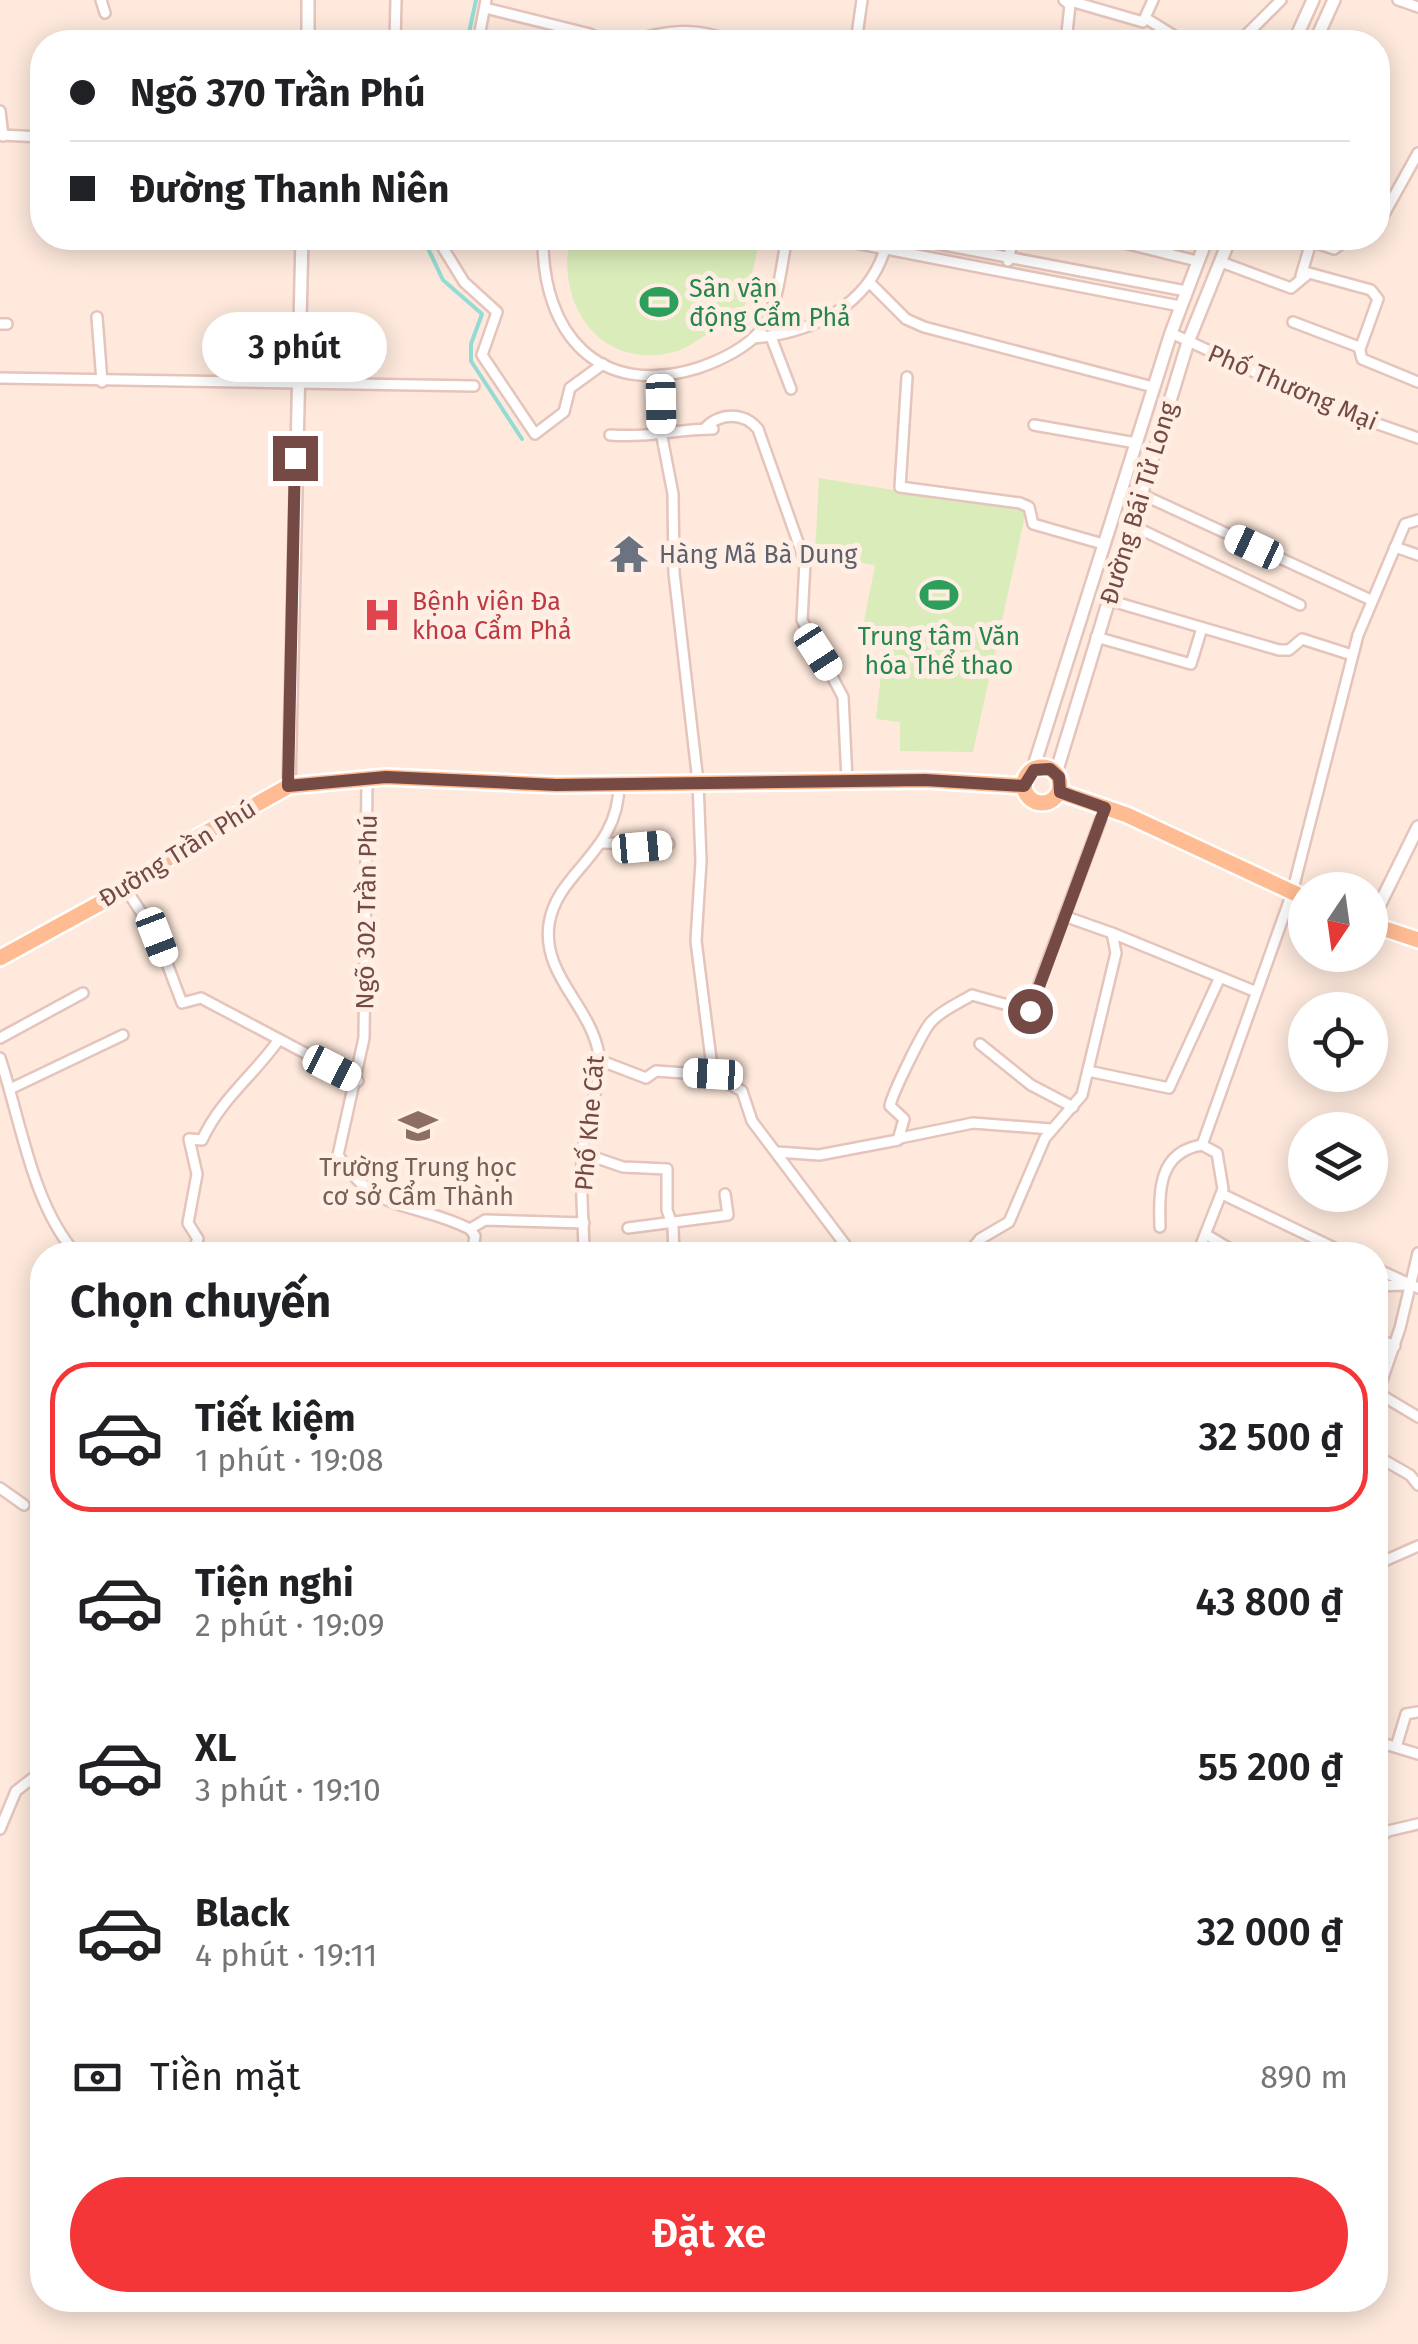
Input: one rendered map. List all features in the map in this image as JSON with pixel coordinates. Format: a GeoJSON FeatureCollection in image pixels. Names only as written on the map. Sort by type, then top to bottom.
{"type":"FeatureCollection","features":[{"type":"Feature","properties":{"kind":"main road"},"geometry":{"type":"LineString","coordinates":[[1044,767],[1056,773],[1060,792],[1049,802],[1037,803],[1024,786],[1034,770],[1044,767]]}},
{"type":"Feature","properties":{"kind":"main road","name":"Đường Trần Phú"},"geometry":{"type":"LineString","coordinates":[[0,958],[126,890],[198,837],[288,786],[367,780],[619,784],[847,780],[1024,786]]}},
{"type":"Feature","properties":{"kind":"main road"},"geometry":{"type":"LineString","coordinates":[[1060,792],[1105,808],[1288,891]]}},
{"type":"Feature","properties":{"kind":"main road"},"geometry":{"type":"LineString","coordinates":[[1388,930],[1418,940]]}},
{"type":"Feature","properties":{"kind":"street"},"geometry":{"type":"LineString","coordinates":[[101,0],[105,13]]}},
{"type":"Feature","properties":{"kind":"street"},"geometry":{"type":"LineString","coordinates":[[308,0],[308,30]]}},
{"type":"Feature","properties":{"kind":"street"},"geometry":{"type":"LineString","coordinates":[[396,0],[396,30]]}},
{"type":"Feature","properties":{"kind":"street"},"geometry":{"type":"LineString","coordinates":[[858,30],[862,0]]}},
{"type":"Feature","properties":{"kind":"street"},"geometry":{"type":"LineString","coordinates":[[1067,30],[1066,0],[1146,20],[1163,30]]}},
{"type":"Feature","properties":{"kind":"street"},"geometry":{"type":"LineString","coordinates":[[1146,20],[1153,0]]}},
{"type":"Feature","properties":{"kind":"street"},"geometry":{"type":"LineString","coordinates":[[1252,30],[1281,0]]}},
{"type":"Feature","properties":{"kind":"street"},"geometry":{"type":"LineString","coordinates":[[1299,30],[1313,0]]}},
{"type":"Feature","properties":{"kind":"street"},"geometry":{"type":"LineString","coordinates":[[1321,30],[1334,0]]}},
{"type":"Feature","properties":{"kind":"street"},"geometry":{"type":"LineString","coordinates":[[1398,0],[1418,7]]}},
{"type":"Feature","properties":{"kind":"street"},"geometry":{"type":"LineString","coordinates":[[480,30],[485,4],[576,30]]}},
{"type":"Feature","properties":{"kind":"street"},"geometry":{"type":"LineString","coordinates":[[0,111],[1,135],[30,136]]}},
{"type":"Feature","properties":{"kind":"street"},"geometry":{"type":"LineString","coordinates":[[1390,204],[1418,153]]}},
{"type":"Feature","properties":{"kind":"street"},"geometry":{"type":"LineString","coordinates":[[288,786],[302,250]]}},
{"type":"Feature","properties":{"kind":"street"},"geometry":{"type":"LineString","coordinates":[[444,250],[464,282],[496,312],[482,355],[535,434],[564,412],[570,388],[603,364]]}},
{"type":"Feature","properties":{"kind":"street"},"geometry":{"type":"LineString","coordinates":[[543,250],[543,267],[558,324],[588,357],[661,376],[712,363],[762,328],[784,250]]}},
{"type":"Feature","properties":{"kind":"street"},"geometry":{"type":"LineString","coordinates":[[750,338],[771,337],[816,325],[870,282],[885,250]]}},
{"type":"Feature","properties":{"kind":"street"},"geometry":{"type":"LineString","coordinates":[[890,250],[1200,312]]}},
{"type":"Feature","properties":{"kind":"street"},"geometry":{"type":"LineString","coordinates":[[965,250],[1206,296]]}},
{"type":"Feature","properties":{"kind":"street"},"geometry":{"type":"LineString","coordinates":[[1006,273],[1010,250]]}},
{"type":"Feature","properties":{"kind":"street"},"geometry":{"type":"LineString","coordinates":[[1152,250],[1197,262]]}},
{"type":"Feature","properties":{"kind":"street"},"geometry":{"type":"LineString","coordinates":[[1168,254],[1169,250]]}},
{"type":"Feature","properties":{"kind":"street","name":"Đường Bái Tử Long"},"geometry":{"type":"LineString","coordinates":[[1034,770],[1170,333],[1202,250]]}},
{"type":"Feature","properties":{"kind":"street","name":"Đường Bái Tử Long"},"geometry":{"type":"LineString","coordinates":[[1056,773],[1188,342],[1225,250]]}},
{"type":"Feature","properties":{"kind":"street"},"geometry":{"type":"LineString","coordinates":[[1220,262],[1291,288],[1301,276],[1305,250]]}},
{"type":"Feature","properties":{"kind":"street"},"geometry":{"type":"LineString","coordinates":[[1301,276],[1320,274],[1376,294],[1376,314],[1360,348],[1362,359],[1418,382]]}},
{"type":"Feature","properties":{"kind":"street"},"geometry":{"type":"LineString","coordinates":[[870,282],[906,320],[1153,387]]}},
{"type":"Feature","properties":{"kind":"street"},"geometry":{"type":"LineString","coordinates":[[96,317],[102,382]]}},
{"type":"Feature","properties":{"kind":"street"},"geometry":{"type":"LineString","coordinates":[[1293,322],[1360,348]]}},
{"type":"Feature","properties":{"kind":"street","name":"Phố Thương Mại"},"geometry":{"type":"LineString","coordinates":[[1170,333],[1332,408],[1418,438]]}},
{"type":"Feature","properties":{"kind":"street"},"geometry":{"type":"LineString","coordinates":[[771,337],[792,390]]}},
{"type":"Feature","properties":{"kind":"street"},"geometry":{"type":"LineString","coordinates":[[661,376],[662,436],[673,494],[674,573],[698,782],[701,860],[696,941],[713,1074]]}},
{"type":"Feature","properties":{"kind":"street"},"geometry":{"type":"LineString","coordinates":[[907,377],[900,487],[1020,503],[1029,507],[1033,524],[1103,544]]}},
{"type":"Feature","properties":{"kind":"street"},"geometry":{"type":"LineString","coordinates":[[0,378],[296,386],[474,386]]}},
{"type":"Feature","properties":{"kind":"street"},"geometry":{"type":"LineString","coordinates":[[610,435],[662,436],[708,429],[712,420],[730,416],[744,417],[758,429],[805,562],[800,603],[805,631],[844,697],[847,780]]}},
{"type":"Feature","properties":{"kind":"street"},"geometry":{"type":"LineString","coordinates":[[1034,425],[1136,443]]}},
{"type":"Feature","properties":{"kind":"street"},"geometry":{"type":"LineString","coordinates":[[1126,474],[1145,479]]}},
{"type":"Feature","properties":{"kind":"street"},"geometry":{"type":"LineString","coordinates":[[1141,494],[1371,600]]}},
{"type":"Feature","properties":{"kind":"street"},"geometry":{"type":"LineString","coordinates":[[1302,872],[1352,654],[1394,547],[1409,520],[1418,520]]}},
{"type":"Feature","properties":{"kind":"street"},"geometry":{"type":"LineString","coordinates":[[1131,525],[1300,605]]}},
{"type":"Feature","properties":{"kind":"street"},"geometry":{"type":"LineString","coordinates":[[1394,547],[1418,555]]}},
{"type":"Feature","properties":{"kind":"street"},"geometry":{"type":"LineString","coordinates":[[1108,600],[1279,650],[1288,650],[1302,639],[1352,654]]}},
{"type":"Feature","properties":{"kind":"street"},"geometry":{"type":"LineString","coordinates":[[1075,633],[1190,664],[1202,628]]}},
{"type":"Feature","properties":{"kind":"street","name":"Ngõ 302 Trần Phú"},"geometry":{"type":"LineString","coordinates":[[367,780],[366,986],[358,1081],[338,1155],[378,1198],[470,1229]]}},
{"type":"Feature","properties":{"kind":"street","name":"Phố Khe Cát"},"geometry":{"type":"LineString","coordinates":[[584,1242],[582,1153],[599,1060],[590,1025],[552,962],[548,941],[553,912],[601,844],[616,813],[619,784]]}},
{"type":"Feature","properties":{"kind":"street"},"geometry":{"type":"LineString","coordinates":[[900,1138],[904,1119],[890,1102],[914,1060],[923,1031],[936,1016],[972,996],[1030,1010],[1105,808]]}},
{"type":"Feature","properties":{"kind":"street"},"geometry":{"type":"LineString","coordinates":[[1388,888],[1418,827]]}},
{"type":"Feature","properties":{"kind":"street"},"geometry":{"type":"LineString","coordinates":[[601,844],[669,844]]}},
{"type":"Feature","properties":{"kind":"street"},"geometry":{"type":"LineString","coordinates":[[126,890],[157,937],[182,1004],[201,998],[358,1081]]}},
{"type":"Feature","properties":{"kind":"street"},"geometry":{"type":"LineString","coordinates":[[1160,1227],[1160,1179],[1178,1155],[1202,1145],[1254,992],[1288,915]]}},
{"type":"Feature","properties":{"kind":"street"},"geometry":{"type":"LineString","coordinates":[[1064,916],[1254,992]]}},
{"type":"Feature","properties":{"kind":"street"},"geometry":{"type":"LineString","coordinates":[[981,1242],[1014,1216],[1051,1129],[1073,1107],[1088,1071],[1116,953],[1112,932]]}},
{"type":"Feature","properties":{"kind":"street"},"geometry":{"type":"LineString","coordinates":[[1088,1071],[1169,1088],[1220,977]]}},
{"type":"Feature","properties":{"kind":"street"},"geometry":{"type":"LineString","coordinates":[[0,1038],[83,993]]}},
{"type":"Feature","properties":{"kind":"street"},"geometry":{"type":"LineString","coordinates":[[10,1089],[123,1036]]}},
{"type":"Feature","properties":{"kind":"street"},"geometry":{"type":"LineString","coordinates":[[197,1242],[188,1218],[197,1174],[189,1140],[202,1140],[218,1106],[256,1071],[278,1041]]}},
{"type":"Feature","properties":{"kind":"street"},"geometry":{"type":"LineString","coordinates":[[980,1044],[1031,1085],[1073,1107]]}},
{"type":"Feature","properties":{"kind":"street"},"geometry":{"type":"LineString","coordinates":[[0,1058],[47,1207],[65,1242]]}},
{"type":"Feature","properties":{"kind":"street"},"geometry":{"type":"LineString","coordinates":[[599,1060],[646,1078],[656,1071],[713,1074],[742,1092],[752,1121],[844,1242]]}},
{"type":"Feature","properties":{"kind":"street"},"geometry":{"type":"LineString","coordinates":[[776,1152],[819,1155],[973,1122],[1051,1129]]}},
{"type":"Feature","properties":{"kind":"street"},"geometry":{"type":"LineString","coordinates":[[1202,1145],[1217,1153],[1222,1194],[1203,1242]]}},
{"type":"Feature","properties":{"kind":"street"},"geometry":{"type":"LineString","coordinates":[[582,1153],[623,1167],[668,1169],[666,1210],[673,1242]]}},
{"type":"Feature","properties":{"kind":"street"},"geometry":{"type":"LineString","coordinates":[[628,1228],[728,1215],[726,1194]]}},
{"type":"Feature","properties":{"kind":"street"},"geometry":{"type":"LineString","coordinates":[[1222,1194],[1321,1242]]}},
{"type":"Feature","properties":{"kind":"street"},"geometry":{"type":"LineString","coordinates":[[474,1242],[470,1229],[485,1220],[584,1223]]}},
{"type":"Feature","properties":{"kind":"street"},"geometry":{"type":"LineString","coordinates":[[1207,1234],[1220,1242]]}},
{"type":"Feature","properties":{"kind":"street"},"geometry":{"type":"LineString","coordinates":[[1388,1366],[1416,1287],[1418,1253]]}},
{"type":"Feature","properties":{"kind":"street"},"geometry":{"type":"LineString","coordinates":[[1388,1274],[1416,1287]]}},
{"type":"Feature","properties":{"kind":"street"},"geometry":{"type":"LineString","coordinates":[[1388,1286],[1416,1287]]}},
{"type":"Feature","properties":{"kind":"street"},"geometry":{"type":"LineString","coordinates":[[1388,1343],[1395,1346]]}},
{"type":"Feature","properties":{"kind":"street"},"geometry":{"type":"LineString","coordinates":[[1388,1402],[1418,1417]]}},
{"type":"Feature","properties":{"kind":"street"},"geometry":{"type":"LineString","coordinates":[[1388,1464],[1418,1485]]}},
{"type":"Feature","properties":{"kind":"street"},"geometry":{"type":"LineString","coordinates":[[0,1488],[24,1506]]}},
{"type":"Feature","properties":{"kind":"street"},"geometry":{"type":"LineString","coordinates":[[1388,1559],[1418,1546]]}},
{"type":"Feature","properties":{"kind":"street"},"geometry":{"type":"LineString","coordinates":[[1396,1747],[1406,1714],[1418,1712]]}},
{"type":"Feature","properties":{"kind":"street"},"geometry":{"type":"LineString","coordinates":[[1388,1745],[1418,1754]]}},
{"type":"Feature","properties":{"kind":"street"},"geometry":{"type":"LineString","coordinates":[[0,1828],[16,1791],[30,1780]]}},
{"type":"Feature","properties":{"kind":"street"},"geometry":{"type":"LineString","coordinates":[[1388,1831],[1418,1824]]}},
{"type":"Feature","properties":{"kind":"green space","name":"Sân vận động Cẩm Phả"},"geometry":{"type":"Polygon","coordinates":[[[568,250],[757,250],[744,309],[735,308],[732,326],[716,329],[679,351],[644,355],[622,350],[588,326],[570,286],[568,250]]]}},
{"type":"Feature","properties":{"kind":"green space","name":"Trung tâm Văn hóa Thể thao"},"geometry":{"type":"Polygon","coordinates":[[[819,478],[1026,511],[973,752],[900,751],[900,722],[876,719],[885,640],[862,632],[875,565],[815,555],[819,478]]]}},
{"type":"Feature","properties":{"kind":"waterway"},"geometry":{"type":"LineString","coordinates":[[470,30],[476,0]]}},
{"type":"Feature","properties":{"kind":"waterway"},"geometry":{"type":"LineString","coordinates":[[429,250],[443,280],[482,314],[471,344],[471,361],[522,439]]}},
{"type":"Feature","properties":{"kind":"place","name":"Sân vận động Cẩm Phả"},"geometry":{"type":"Point","coordinates":[659,302]}},
{"type":"Feature","properties":{"kind":"place","name":"Hàng Mã Bà Dung"},"geometry":{"type":"Point","coordinates":[629,554]}},
{"type":"Feature","properties":{"kind":"place","name":"Trung tâm Văn hóa Thể thao"},"geometry":{"type":"Point","coordinates":[939,595]}},
{"type":"Feature","properties":{"kind":"place","name":"Bệnh viện Đa khoa Cẩm Phả"},"geometry":{"type":"Point","coordinates":[382,615]}},
{"type":"Feature","properties":{"kind":"place","name":"Trường Trung học cơ sở Cẩm Thành"},"geometry":{"type":"Point","coordinates":[418,1126]}},
{"type":"Feature","properties":{"kind":"route"},"geometry":{"type":"LineString","coordinates":[[295,458],[288,786],[386,777],[556,785],[925,780],[1024,786],[1028,774],[1044,767],[1059,777],[1060,792],[1105,808],[1030,1011]]}}]}
